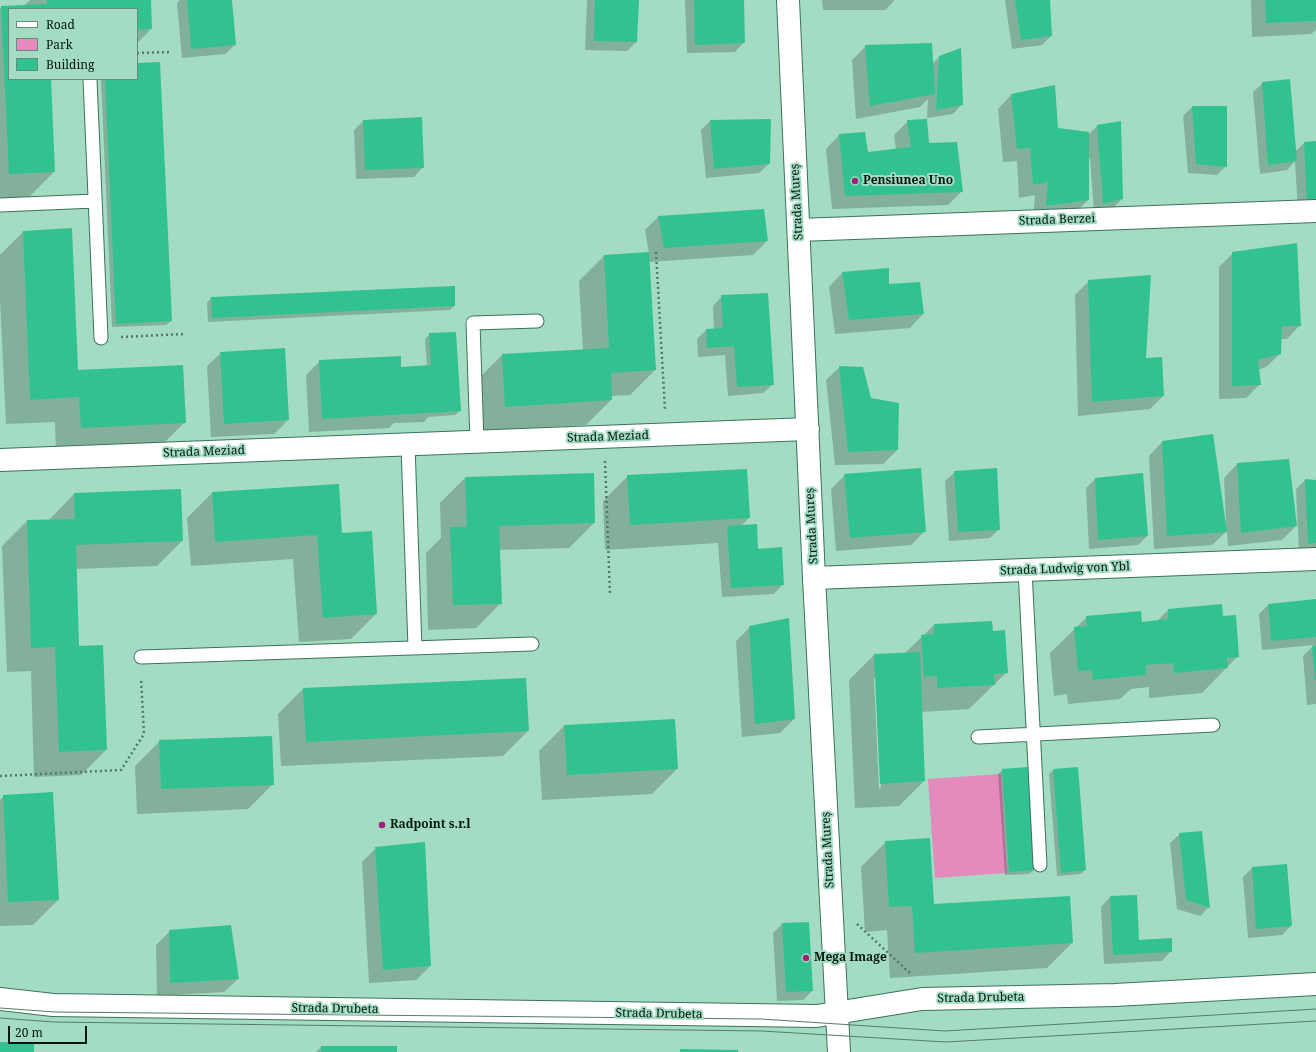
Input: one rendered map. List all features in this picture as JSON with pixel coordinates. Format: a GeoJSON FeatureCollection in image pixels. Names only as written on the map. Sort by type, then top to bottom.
{"type":"FeatureCollection","features":[{"type":"Feature","properties":{"kind":"street","name":"Strada Mureș"},"geometry":{"type":"LineString","coordinates":[[788,0],[814,578],[839,1052]]}},
{"type":"Feature","properties":{"kind":"street","name":"Strada Berzei"},"geometry":{"type":"LineString","coordinates":[[799,230],[1316,211]]}},
{"type":"Feature","properties":{"kind":"street","name":"Strada Meziad"},"geometry":{"type":"LineString","coordinates":[[0,460],[808,430]]}},
{"type":"Feature","properties":{"kind":"street","name":"Strada Ludwig von Ybl"},"geometry":{"type":"LineString","coordinates":[[814,578],[1316,559]]}},
{"type":"Feature","properties":{"kind":"street","name":"Strada Drubeta"},"geometry":{"type":"LineString","coordinates":[[0,999],[53,1005],[817,1016],[922,999],[1115,995],[1316,984]]}},
{"type":"Feature","properties":{"kind":"lane"},"geometry":{"type":"LineString","coordinates":[[90,80],[101,338]]}},
{"type":"Feature","properties":{"kind":"lane"},"geometry":{"type":"LineString","coordinates":[[0,205],[95,201]]}},
{"type":"Feature","properties":{"kind":"lane"},"geometry":{"type":"LineString","coordinates":[[477,442],[473,323],[537,321]]}},
{"type":"Feature","properties":{"kind":"lane"},"geometry":{"type":"LineString","coordinates":[[408,445],[415,648]]}},
{"type":"Feature","properties":{"kind":"lane"},"geometry":{"type":"LineString","coordinates":[[1025,570],[1040,865]]}},
{"type":"Feature","properties":{"kind":"lane"},"geometry":{"type":"LineString","coordinates":[[141,657],[532,644]]}},
{"type":"Feature","properties":{"kind":"lane"},"geometry":{"type":"LineString","coordinates":[[978,737],[1213,725]]}},
{"type":"Feature","properties":{"kind":"path"},"geometry":{"type":"LineString","coordinates":[[138,53],[172,52]]}},
{"type":"Feature","properties":{"kind":"path"},"geometry":{"type":"LineString","coordinates":[[656,252],[666,435]]}},
{"type":"Feature","properties":{"kind":"path"},"geometry":{"type":"LineString","coordinates":[[101,338],[184,334]]}},
{"type":"Feature","properties":{"kind":"path"},"geometry":{"type":"LineString","coordinates":[[604,437],[610,595]]}},
{"type":"Feature","properties":{"kind":"path"},"geometry":{"type":"LineString","coordinates":[[0,776],[121,770],[144,734],[141,657]]}},
{"type":"Feature","properties":{"kind":"path"},"geometry":{"type":"LineString","coordinates":[[855,922],[916,978]]}},
{"type":"Feature","properties":{"kind":"green space"},"geometry":{"type":"Polygon","coordinates":[[[1001,774],[1007,873],[935,878],[928,779],[1001,774]]]}},
{"type":"Feature","properties":{"kind":"building"},"geometry":{"type":"Polygon","coordinates":[[[47,0],[151,0],[152,29],[138,30],[138,8],[8,8],[8,80],[51,80],[55,172],[9,174],[1,6],[47,4],[47,0]]]}},
{"type":"Feature","properties":{"kind":"building"},"geometry":{"type":"Polygon","coordinates":[[[187,0],[232,0],[236,45],[191,49],[187,0]]]}},
{"type":"Feature","properties":{"kind":"building"},"geometry":{"type":"Polygon","coordinates":[[[595,0],[639,0],[637,42],[594,41],[595,0]]]}},
{"type":"Feature","properties":{"kind":"building"},"geometry":{"type":"Polygon","coordinates":[[[694,0],[744,0],[745,43],[695,45],[694,0]]]}},
{"type":"Feature","properties":{"kind":"building"},"geometry":{"type":"Polygon","coordinates":[[[1015,0],[1050,0],[1052,36],[1021,40],[1015,0]]]}},
{"type":"Feature","properties":{"kind":"building"},"geometry":{"type":"Polygon","coordinates":[[[1265,0],[1316,0],[1316,21],[1266,23],[1265,0]]]}},
{"type":"Feature","properties":{"kind":"building"},"geometry":{"type":"Polygon","coordinates":[[[932,43],[935,94],[870,106],[865,45],[932,43]]]}},
{"type":"Feature","properties":{"kind":"building"},"geometry":{"type":"Polygon","coordinates":[[[961,48],[963,105],[936,110],[939,56],[961,48]]]}},
{"type":"Feature","properties":{"kind":"building"},"geometry":{"type":"Polygon","coordinates":[[[160,62],[172,321],[116,324],[105,80],[138,80],[138,63],[160,62]]]}},
{"type":"Feature","properties":{"kind":"building"},"geometry":{"type":"Polygon","coordinates":[[[1290,79],[1297,161],[1268,165],[1262,82],[1290,79]]]}},
{"type":"Feature","properties":{"kind":"building"},"geometry":{"type":"Polygon","coordinates":[[[1055,85],[1058,128],[1089,132],[1089,200],[1046,206],[1048,182],[1033,185],[1030,148],[1017,149],[1011,94],[1055,85]]]}},
{"type":"Feature","properties":{"kind":"building"},"geometry":{"type":"Polygon","coordinates":[[[1192,106],[1227,106],[1227,167],[1196,164],[1192,106]]]}},
{"type":"Feature","properties":{"kind":"building"},"geometry":{"type":"Polygon","coordinates":[[[422,117],[424,168],[365,170],[363,120],[422,117]]]}},
{"type":"Feature","properties":{"kind":"building"},"geometry":{"type":"Polygon","coordinates":[[[771,119],[770,164],[714,169],[710,120],[771,119]]]}},
{"type":"Feature","properties":{"kind":"building"},"geometry":{"type":"Polygon","coordinates":[[[927,119],[929,143],[957,142],[963,192],[845,196],[839,134],[865,132],[868,152],[911,147],[907,120],[927,119]]]}},
{"type":"Feature","properties":{"kind":"building"},"geometry":{"type":"Polygon","coordinates":[[[1121,121],[1123,199],[1103,204],[1097,125],[1121,121]]]}},
{"type":"Feature","properties":{"kind":"building"},"geometry":{"type":"Polygon","coordinates":[[[1316,141],[1316,203],[1307,205],[1304,142],[1316,141]]]}},
{"type":"Feature","properties":{"kind":"building"},"geometry":{"type":"Polygon","coordinates":[[[764,209],[768,241],[664,248],[658,216],[764,209]]]}},
{"type":"Feature","properties":{"kind":"building"},"geometry":{"type":"Polygon","coordinates":[[[72,228],[78,370],[183,365],[186,423],[81,428],[79,397],[30,400],[23,231],[72,228]]]}},
{"type":"Feature","properties":{"kind":"building"},"geometry":{"type":"Polygon","coordinates":[[[1297,243],[1301,326],[1282,326],[1281,354],[1258,360],[1261,385],[1232,386],[1232,252],[1297,243]]]}},
{"type":"Feature","properties":{"kind":"building"},"geometry":{"type":"Polygon","coordinates":[[[649,252],[656,370],[611,373],[612,400],[505,407],[502,354],[609,348],[604,255],[649,252]]]}},
{"type":"Feature","properties":{"kind":"building"},"geometry":{"type":"Polygon","coordinates":[[[889,268],[889,284],[920,282],[924,314],[849,320],[842,272],[889,268]]]}},
{"type":"Feature","properties":{"kind":"building"},"geometry":{"type":"Polygon","coordinates":[[[1151,275],[1146,358],[1162,357],[1164,396],[1092,402],[1088,280],[1151,275]]]}},
{"type":"Feature","properties":{"kind":"building"},"geometry":{"type":"Polygon","coordinates":[[[455,286],[455,306],[212,318],[211,297],[455,286]]]}},
{"type":"Feature","properties":{"kind":"building"},"geometry":{"type":"Polygon","coordinates":[[[768,293],[774,385],[737,387],[734,346],[707,348],[706,329],[723,328],[721,295],[768,293]]]}},
{"type":"Feature","properties":{"kind":"building"},"geometry":{"type":"Polygon","coordinates":[[[456,332],[461,411],[322,419],[319,360],[401,356],[401,367],[431,365],[429,333],[456,332]]]}},
{"type":"Feature","properties":{"kind":"building"},"geometry":{"type":"Polygon","coordinates":[[[285,348],[289,420],[224,424],[220,352],[285,348]]]}},
{"type":"Feature","properties":{"kind":"building"},"geometry":{"type":"Polygon","coordinates":[[[839,366],[863,367],[871,398],[899,403],[898,450],[848,452],[839,366]]]}},
{"type":"Feature","properties":{"kind":"building"},"geometry":{"type":"Polygon","coordinates":[[[1213,434],[1227,532],[1167,536],[1162,441],[1213,434]]]}},
{"type":"Feature","properties":{"kind":"building"},"geometry":{"type":"Polygon","coordinates":[[[1289,459],[1297,526],[1241,533],[1237,463],[1289,459]]]}},
{"type":"Feature","properties":{"kind":"building"},"geometry":{"type":"Polygon","coordinates":[[[921,468],[926,532],[850,538],[844,474],[921,468]]]}},
{"type":"Feature","properties":{"kind":"building"},"geometry":{"type":"Polygon","coordinates":[[[997,468],[1000,530],[958,532],[954,471],[997,468]]]}},
{"type":"Feature","properties":{"kind":"building"},"geometry":{"type":"Polygon","coordinates":[[[747,469],[750,518],[630,525],[627,475],[747,469]]]}},
{"type":"Feature","properties":{"kind":"building"},"geometry":{"type":"Polygon","coordinates":[[[594,473],[595,523],[499,526],[502,604],[453,605],[450,527],[467,527],[465,477],[594,473]]]}},
{"type":"Feature","properties":{"kind":"building"},"geometry":{"type":"Polygon","coordinates":[[[1143,473],[1148,536],[1098,540],[1095,478],[1143,473]]]}},
{"type":"Feature","properties":{"kind":"building"},"geometry":{"type":"Polygon","coordinates":[[[1305,479],[1316,480],[1316,543],[1308,544],[1305,479]]]}},
{"type":"Feature","properties":{"kind":"building"},"geometry":{"type":"Polygon","coordinates":[[[339,484],[342,533],[372,531],[377,614],[323,618],[317,535],[215,542],[212,492],[339,484]]]}},
{"type":"Feature","properties":{"kind":"building"},"geometry":{"type":"Polygon","coordinates":[[[181,489],[183,541],[76,545],[79,646],[103,645],[107,750],[59,752],[55,647],[31,648],[27,520],[75,519],[74,493],[181,489]]]}},
{"type":"Feature","properties":{"kind":"building"},"geometry":{"type":"Polygon","coordinates":[[[757,524],[758,549],[782,547],[784,585],[731,588],[727,526],[757,524]]]}},
{"type":"Feature","properties":{"kind":"building"},"geometry":{"type":"Polygon","coordinates":[[[1316,599],[1316,637],[1271,641],[1268,604],[1316,599]]]}},
{"type":"Feature","properties":{"kind":"building"},"geometry":{"type":"Polygon","coordinates":[[[1222,604],[1223,616],[1236,615],[1239,657],[1227,658],[1228,668],[1174,673],[1173,663],[1146,665],[1146,675],[1093,680],[1092,670],[1078,671],[1074,627],[1087,626],[1086,616],[1141,611],[1142,622],[1168,619],[1168,609],[1222,604]]]}},
{"type":"Feature","properties":{"kind":"building"},"geometry":{"type":"Polygon","coordinates":[[[789,618],[795,719],[755,724],[749,626],[789,618]]]}},
{"type":"Feature","properties":{"kind":"building"},"geometry":{"type":"Polygon","coordinates":[[[992,621],[993,631],[1005,630],[1008,673],[994,674],[995,685],[937,688],[937,676],[924,677],[921,635],[934,634],[934,624],[992,621]]]}},
{"type":"Feature","properties":{"kind":"building"},"geometry":{"type":"Polygon","coordinates":[[[1316,645],[1316,680],[1315,680],[1312,646],[1316,645]]]}},
{"type":"Feature","properties":{"kind":"building"},"geometry":{"type":"Polygon","coordinates":[[[920,652],[925,781],[880,784],[874,654],[920,652]]]}},
{"type":"Feature","properties":{"kind":"building"},"geometry":{"type":"Polygon","coordinates":[[[526,678],[529,731],[306,742],[303,688],[526,678]]]}},
{"type":"Feature","properties":{"kind":"building"},"geometry":{"type":"Polygon","coordinates":[[[675,719],[678,769],[567,775],[564,725],[675,719]]]}},
{"type":"Feature","properties":{"kind":"building"},"geometry":{"type":"Polygon","coordinates":[[[272,736],[274,785],[161,789],[159,740],[272,736]]]}},
{"type":"Feature","properties":{"kind":"building"},"geometry":{"type":"Polygon","coordinates":[[[1028,767],[1035,870],[1009,872],[1002,769],[1028,767]]]}},
{"type":"Feature","properties":{"kind":"building"},"geometry":{"type":"Polygon","coordinates":[[[1078,767],[1086,870],[1061,873],[1053,769],[1078,767]]]}},
{"type":"Feature","properties":{"kind":"building"},"geometry":{"type":"Polygon","coordinates":[[[53,792],[59,900],[8,902],[3,795],[53,792]]]}},
{"type":"Feature","properties":{"kind":"building"},"geometry":{"type":"Polygon","coordinates":[[[1202,831],[1210,908],[1186,900],[1179,833],[1202,831]]]}},
{"type":"Feature","properties":{"kind":"building"},"geometry":{"type":"Polygon","coordinates":[[[930,838],[934,904],[1070,896],[1073,943],[915,953],[912,906],[889,907],[885,841],[930,838]]]}},
{"type":"Feature","properties":{"kind":"building"},"geometry":{"type":"Polygon","coordinates":[[[425,842],[431,966],[383,970],[375,847],[425,842]]]}},
{"type":"Feature","properties":{"kind":"building"},"geometry":{"type":"Polygon","coordinates":[[[1287,864],[1292,926],[1256,929],[1252,867],[1287,864]]]}},
{"type":"Feature","properties":{"kind":"building"},"geometry":{"type":"Polygon","coordinates":[[[1137,895],[1139,940],[1172,938],[1172,952],[1113,955],[1110,896],[1137,895]]]}},
{"type":"Feature","properties":{"kind":"building"},"geometry":{"type":"Polygon","coordinates":[[[809,922],[813,991],[786,992],[782,923],[809,922]]]}},
{"type":"Feature","properties":{"kind":"building"},"geometry":{"type":"Polygon","coordinates":[[[231,925],[239,979],[170,983],[169,930],[231,925]]]}},
{"type":"Feature","properties":{"kind":"building"},"geometry":{"type":"Polygon","coordinates":[[[0,1042],[34,1043],[34,1052],[0,1052],[0,1042]]]}},
{"type":"Feature","properties":{"kind":"building"},"geometry":{"type":"Polygon","coordinates":[[[321,1046],[397,1046],[397,1052],[321,1052],[321,1046]]]}},
{"type":"Feature","properties":{"kind":"building"},"geometry":{"type":"Polygon","coordinates":[[[680,1049],[738,1050],[738,1052],[680,1052],[680,1049]]]}},
{"type":"Feature","properties":{"kind":"tram line"},"geometry":{"type":"LineString","coordinates":[[0,1008],[55,1012],[761,1019],[945,1031],[1316,1009]]}},
{"type":"Feature","properties":{"kind":"tram line"},"geometry":{"type":"LineString","coordinates":[[0,1018],[54,1022],[762,1031],[946,1042],[1316,1021]]}},
{"type":"Feature","properties":{"kind":"place","name":"Pensiunea Uno"},"geometry":{"type":"Point","coordinates":[855,181]}},
{"type":"Feature","properties":{"kind":"place","name":"Radpoint s.r.l"},"geometry":{"type":"Point","coordinates":[382,825]}},
{"type":"Feature","properties":{"kind":"place","name":"Mega Image"},"geometry":{"type":"Point","coordinates":[806,958]}}]}
